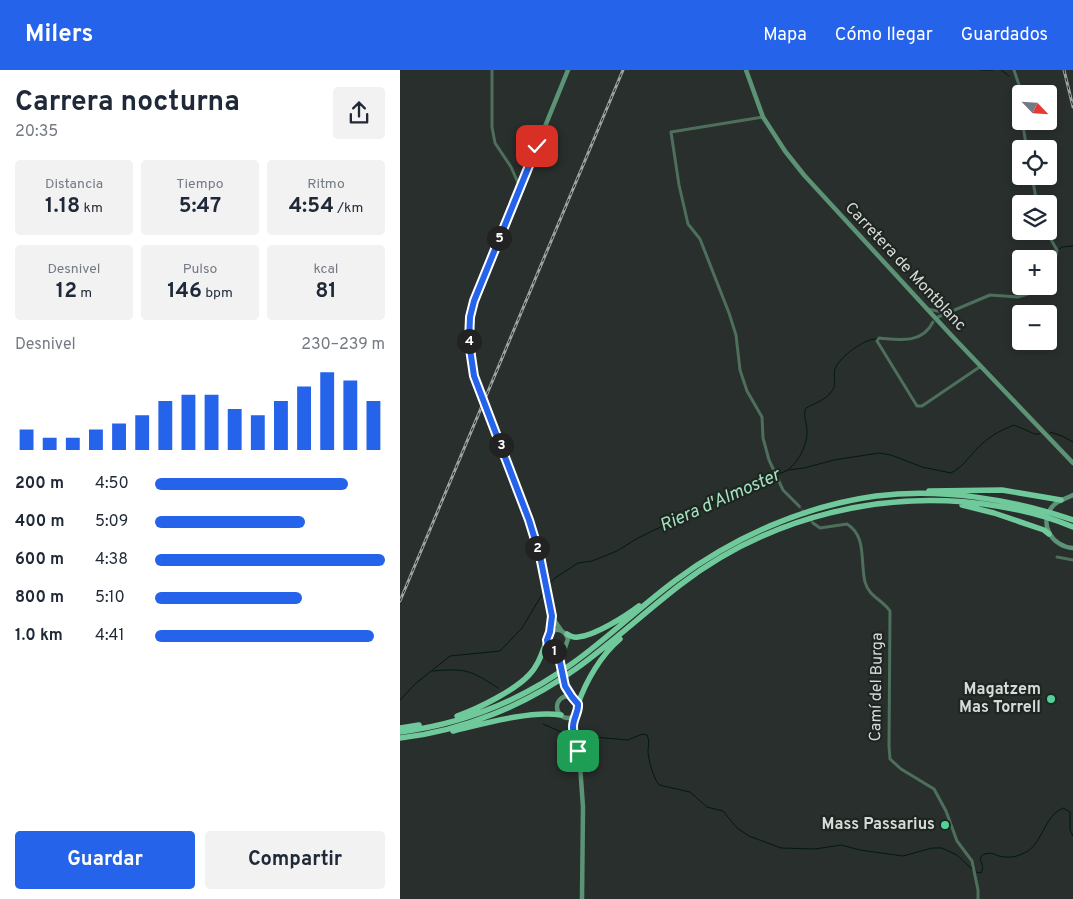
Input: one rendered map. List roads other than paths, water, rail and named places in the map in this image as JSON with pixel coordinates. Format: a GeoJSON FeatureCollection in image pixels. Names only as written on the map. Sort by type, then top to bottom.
{"type":"FeatureCollection","features":[{"type":"Feature","properties":{"kind":"highway"},"geometry":{"type":"LineString","coordinates":[[401,736],[490,709],[548,681],[617,629],[676,580],[741,539],[775,524],[815,511],[876,496],[905,492],[1002,490],[1061,500]]}},
{"type":"Feature","properties":{"kind":"highway"},"geometry":{"type":"LineString","coordinates":[[876,496],[942,494],[990,499],[1055,517],[1073,520]]}},
{"type":"Feature","properties":{"kind":"highway"},"geometry":{"type":"LineString","coordinates":[[566,634],[576,638],[584,636],[616,621],[674,578],[710,560],[777,529],[843,509],[872,504],[942,500],[980,503],[1041,513]]}},
{"type":"Feature","properties":{"kind":"highway"},"geometry":{"type":"LineString","coordinates":[[872,504],[943,503],[966,506],[994,513],[1044,530],[1049,534]]}},
{"type":"Feature","properties":{"kind":"highway"},"geometry":{"type":"LineString","coordinates":[[1055,517],[1073,527]]}},
{"type":"Feature","properties":{"kind":"highway"},"geometry":{"type":"LineString","coordinates":[[578,704],[582,692],[599,663],[616,642],[710,560]]}},
{"type":"Feature","properties":{"kind":"highway"},"geometry":{"type":"LineString","coordinates":[[400,728],[453,718],[516,686],[530,674],[539,660],[547,640]]}},
{"type":"Feature","properties":{"kind":"highway"},"geometry":{"type":"LineString","coordinates":[[401,736],[448,732],[496,721],[546,714],[563,716]]}},
{"type":"Feature","properties":{"kind":"street"},"geometry":{"type":"LineString","coordinates":[[492,70],[492,120],[495,143],[511,167],[520,187]]}},
{"type":"Feature","properties":{"kind":"street"},"geometry":{"type":"LineString","coordinates":[[568,70],[474,301],[470,317],[469,342],[471,364],[482,398],[529,520],[552,616],[547,640],[548,646],[554,651],[560,662],[565,686],[578,704],[573,727],[578,751],[583,807],[582,899]]}},
{"type":"Feature","properties":{"kind":"street","name":"Carretera de Montblanc"},"geometry":{"type":"LineString","coordinates":[[746,70],[764,117],[785,151],[804,175],[980,366],[1073,463]]}},
{"type":"Feature","properties":{"kind":"street"},"geometry":{"type":"LineString","coordinates":[[1014,70],[1019,85]]}},
{"type":"Feature","properties":{"kind":"street"},"geometry":{"type":"LineString","coordinates":[[764,117],[671,132],[679,185],[688,224],[700,239],[734,328],[740,370],[747,391],[762,417],[763,438],[769,460],[783,490],[799,506]]}},
{"type":"Feature","properties":{"kind":"street"},"geometry":{"type":"LineString","coordinates":[[1049,240],[1057,250]]}},
{"type":"Feature","properties":{"kind":"street"},"geometry":{"type":"LineString","coordinates":[[938,317],[990,295],[1018,297],[1024,295]]}},
{"type":"Feature","properties":{"kind":"street"},"geometry":{"type":"LineString","coordinates":[[927,309],[948,313]]}},
{"type":"Feature","properties":{"kind":"street"},"geometry":{"type":"LineString","coordinates":[[933,322],[926,332],[915,338],[901,340],[879,338],[877,341],[917,406],[922,406],[980,366]]}},
{"type":"Feature","properties":{"kind":"street"},"geometry":{"type":"LineString","coordinates":[[1071,497],[1061,500],[1052,507],[1047,517],[1047,528],[1049,534],[1058,544],[1073,548]]}},
{"type":"Feature","properties":{"kind":"street","name":"Camí del Burga"},"geometry":{"type":"LineString","coordinates":[[813,523],[820,528],[848,524],[856,529],[861,544],[865,583],[871,595],[885,603],[890,611],[890,759],[901,769],[934,789],[946,811],[957,841],[972,861],[978,899]]}},
{"type":"Feature","properties":{"kind":"street"},"geometry":{"type":"LineString","coordinates":[[1057,557],[1073,560]]}},
{"type":"Feature","properties":{"kind":"street"},"geometry":{"type":"LineString","coordinates":[[552,616],[568,639],[568,644],[563,650],[560,662]]}},
{"type":"Feature","properties":{"kind":"street"},"geometry":{"type":"LineString","coordinates":[[550,632],[561,630]]}},
{"type":"Feature","properties":{"kind":"street"},"geometry":{"type":"LineString","coordinates":[[554,651],[563,650]]}},
{"type":"Feature","properties":{"kind":"street"},"geometry":{"type":"LineString","coordinates":[[565,686],[563,698],[558,706],[563,716],[573,727]]}},
{"type":"Feature","properties":{"kind":"street"},"geometry":{"type":"LineString","coordinates":[[563,698],[572,697]]}},
{"type":"Feature","properties":{"kind":"street"},"geometry":{"type":"LineString","coordinates":[[563,716],[570,718],[575,716]]}},
{"type":"Feature","properties":{"kind":"waterway"},"geometry":{"type":"LineString","coordinates":[[980,70],[993,70]]}},
{"type":"Feature","properties":{"kind":"waterway"},"geometry":{"type":"LineString","coordinates":[[1001,70],[1009,76]]}},
{"type":"Feature","properties":{"kind":"waterway"},"geometry":{"type":"LineString","coordinates":[[1058,250],[1062,247],[1073,246]]}},
{"type":"Feature","properties":{"kind":"waterway"},"geometry":{"type":"LineString","coordinates":[[905,341],[918,338]]}},
{"type":"Feature","properties":{"kind":"waterway"},"geometry":{"type":"LineString","coordinates":[[789,469],[797,461],[805,445],[807,434],[806,408],[830,394],[834,386],[835,369],[847,354],[860,344],[878,339]]}},
{"type":"Feature","properties":{"kind":"waterway","name":"Riera d'Almoster"},"geometry":{"type":"LineString","coordinates":[[548,585],[555,578],[578,563],[592,561],[617,551],[638,538],[671,522],[788,470],[879,453],[891,455],[922,467],[951,473],[998,432],[1014,425],[1035,434],[1040,434]]}},
{"type":"Feature","properties":{"kind":"waterway","name":"Riera d'Almoster"},"geometry":{"type":"LineString","coordinates":[[1050,432],[1073,442]]}},
{"type":"Feature","properties":{"kind":"waterway","name":"Riera d'Almoster"},"geometry":{"type":"LineString","coordinates":[[400,700],[415,684],[450,656],[500,651],[522,628],[546,588]]}},
{"type":"Feature","properties":{"kind":"waterway"},"geometry":{"type":"LineString","coordinates":[[433,671],[461,670],[481,677],[498,688]]}},
{"type":"Feature","properties":{"kind":"waterway"},"geometry":{"type":"LineString","coordinates":[[543,724],[566,734]]}},
{"type":"Feature","properties":{"kind":"waterway"},"geometry":{"type":"LineString","coordinates":[[582,736],[628,740],[642,734],[647,735],[650,765],[659,785],[690,792],[707,807],[723,811],[737,828],[749,836],[781,848],[815,849],[841,845],[860,850],[903,856],[932,848],[942,848],[957,855],[973,870]]}},
{"type":"Feature","properties":{"kind":"waterway"},"geometry":{"type":"LineString","coordinates":[[976,872],[981,873],[982,871],[980,859],[982,855],[992,853],[1002,857],[1011,857],[1028,851],[1033,847],[1052,816],[1063,808],[1070,812],[1070,830],[1073,836]]}},
{"type":"Feature","properties":{"kind":"tunnel"},"geometry":{"type":"LineString","coordinates":[[799,506],[813,523]]}},
{"type":"Feature","properties":{"kind":"railway"},"geometry":{"type":"LineString","coordinates":[[400,601],[623,70]]}},
{"type":"Feature","properties":{"kind":"railway"},"geometry":{"type":"LineString","coordinates":[[1064,70],[1073,107]]}},
{"type":"Feature","properties":{"kind":"place","name":"Magatzem Mas Torrell"},"geometry":{"type":"Point","coordinates":[1051,699]}},
{"type":"Feature","properties":{"kind":"place","name":"Mass Passarius"},"geometry":{"type":"Point","coordinates":[945,825]}}]}
